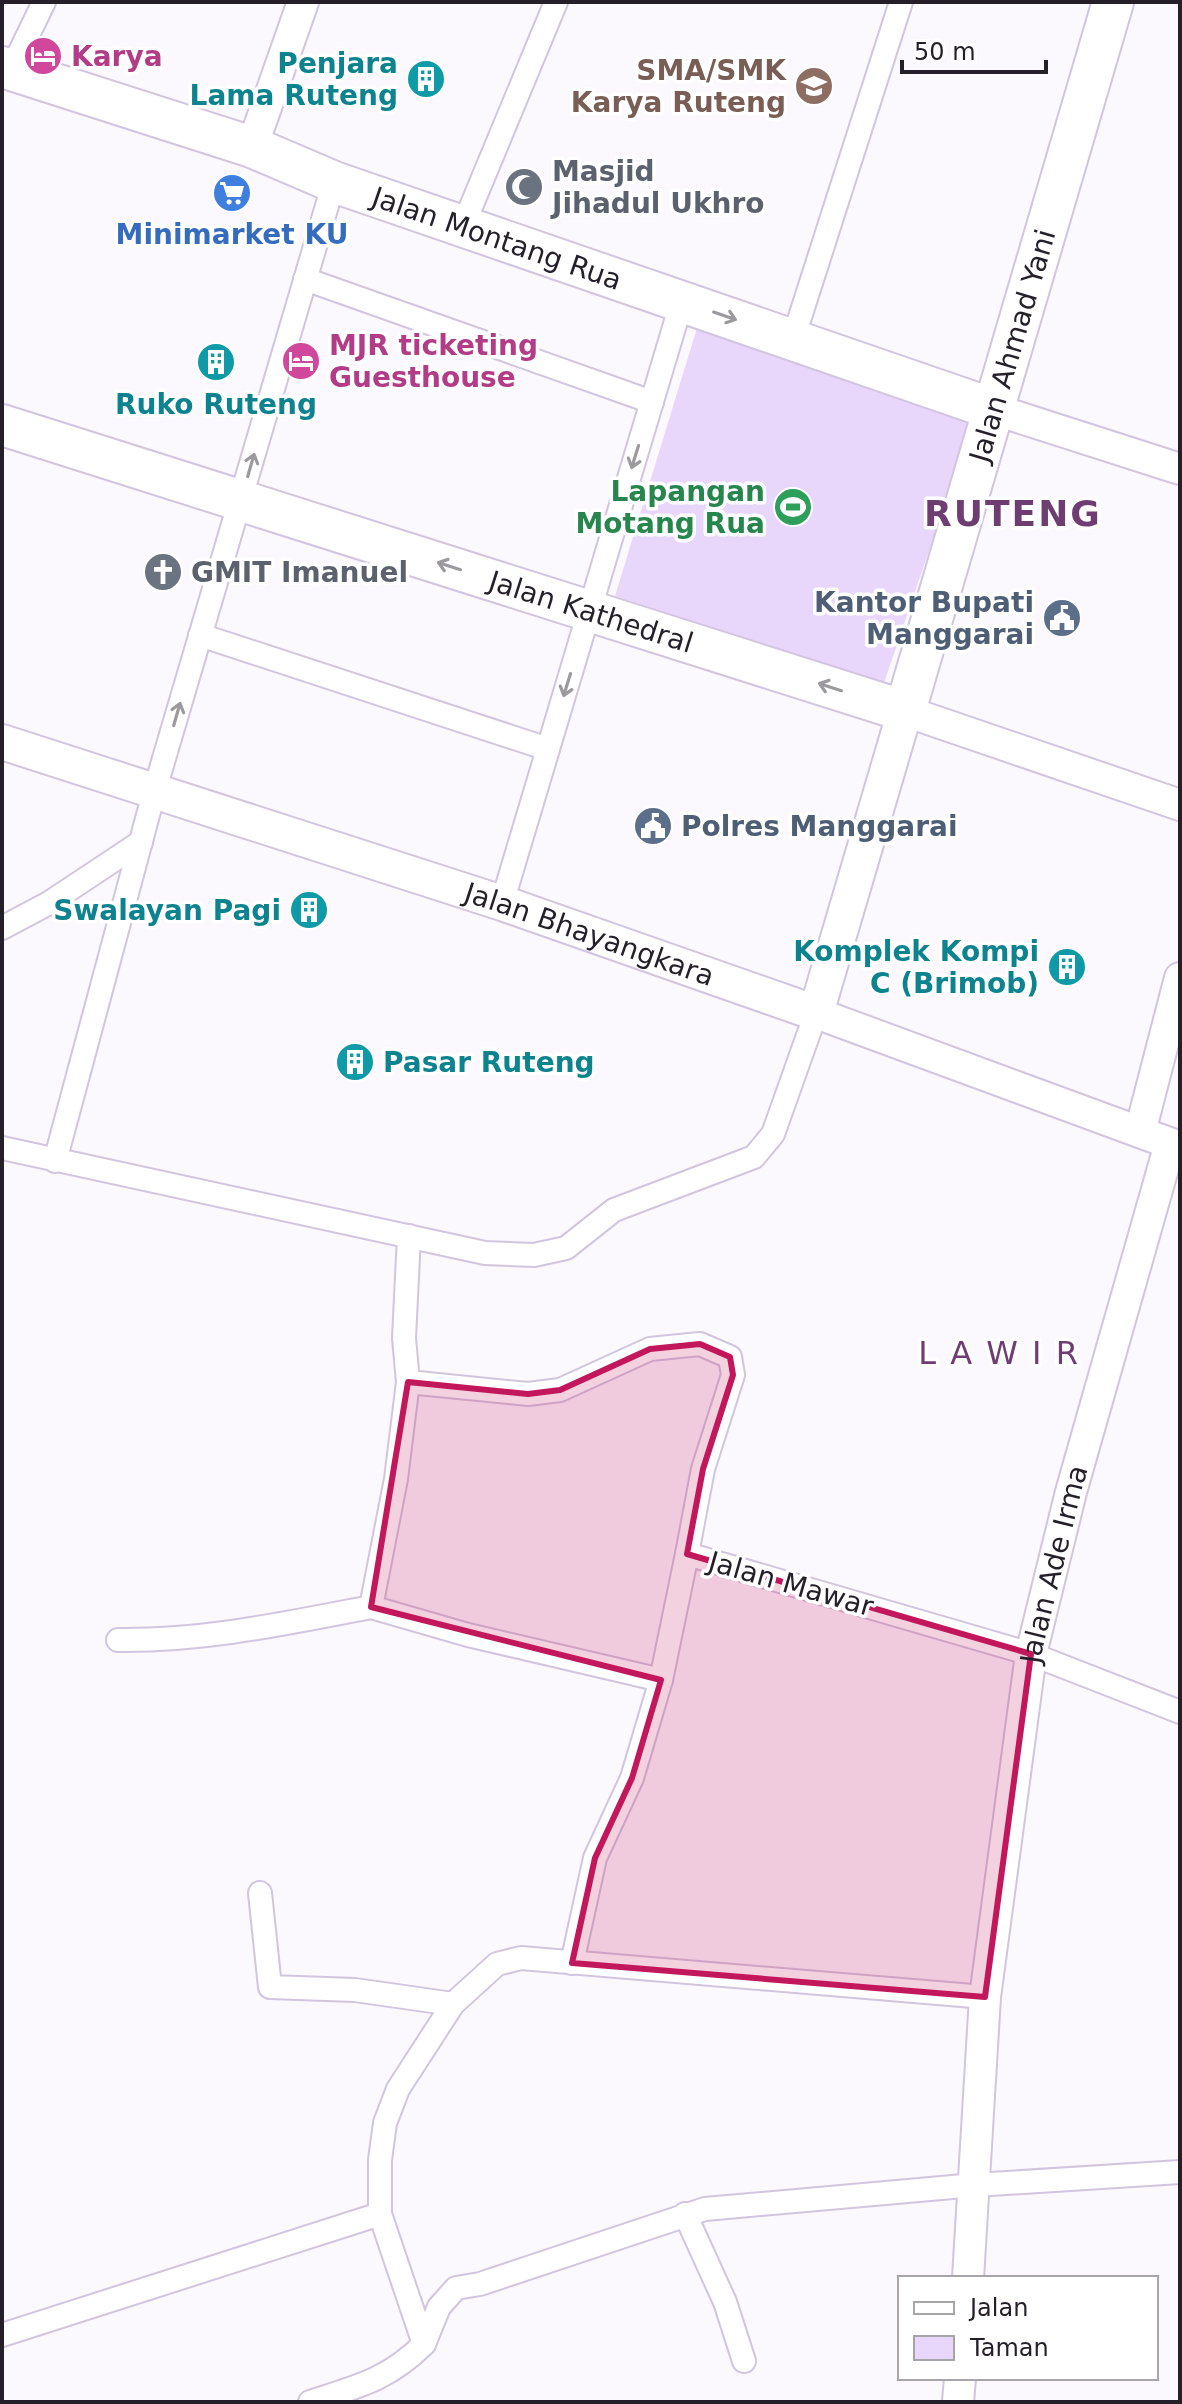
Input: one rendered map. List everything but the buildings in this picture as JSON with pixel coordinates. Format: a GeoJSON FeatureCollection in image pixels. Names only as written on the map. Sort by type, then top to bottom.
{"type":"FeatureCollection","features":[{"type":"Feature","properties":{"kind":"highway","name":"Jalan Ahmad Yani"},"geometry":{"type":"LineString","coordinates":[[905,711],[1113,2]]}},
{"type":"Feature","properties":{"kind":"highway","name":"Jalan Montang Rua"},"geometry":{"type":"LineString","coordinates":[[6,69],[252,147],[334,182],[993,409]]}},
{"type":"Feature","properties":{"kind":"highway","name":"Jalan Kathedral"},"geometry":{"type":"LineString","coordinates":[[2,425],[905,711]]}},
{"type":"Feature","properties":{"kind":"main road","name":"Jalan Ahmad Yani"},"geometry":{"type":"LineString","coordinates":[[816,1013],[905,711]]}},
{"type":"Feature","properties":{"kind":"main road","name":"Jalan Bhayangkara"},"geometry":{"type":"LineString","coordinates":[[2,742],[502,903],[816,1013]]}},
{"type":"Feature","properties":{"kind":"street"},"geometry":{"type":"LineString","coordinates":[[6,69],[44,2]]}},
{"type":"Feature","properties":{"kind":"street"},"geometry":{"type":"LineString","coordinates":[[252,147],[303,2]]}},
{"type":"Feature","properties":{"kind":"street"},"geometry":{"type":"LineString","coordinates":[[463,226],[556,2]]}},
{"type":"Feature","properties":{"kind":"street"},"geometry":{"type":"LineString","coordinates":[[793,339],[901,2]]}},
{"type":"Feature","properties":{"kind":"street"},"geometry":{"type":"LineString","coordinates":[[55,1161],[155,789],[334,182]]}},
{"type":"Feature","properties":{"kind":"street"},"geometry":{"type":"LineString","coordinates":[[305,279],[652,402]]}},
{"type":"Feature","properties":{"kind":"street"},"geometry":{"type":"LineString","coordinates":[[502,903],[682,301]]}},
{"type":"Feature","properties":{"kind":"street"},"geometry":{"type":"LineString","coordinates":[[993,409],[1180,469]]}},
{"type":"Feature","properties":{"kind":"street"},"geometry":{"type":"LineString","coordinates":[[200,635],[548,749]]}},
{"type":"Feature","properties":{"kind":"street","name":"Jalan Kathedral"},"geometry":{"type":"LineString","coordinates":[[905,711],[1180,805]]}},
{"type":"Feature","properties":{"kind":"street"},"geometry":{"type":"LineString","coordinates":[[2,928],[49,903],[141,842]]}},
{"type":"Feature","properties":{"kind":"street"},"geometry":{"type":"LineString","coordinates":[[1140,1132],[1180,978]]}},
{"type":"Feature","properties":{"kind":"street"},"geometry":{"type":"LineString","coordinates":[[2,1148],[485,1253],[534,1255],[566,1248],[614,1210],[754,1157],[773,1134],[816,1013]]}},
{"type":"Feature","properties":{"kind":"street","name":"Jalan Bhayangkara"},"geometry":{"type":"LineString","coordinates":[[816,1013],[1175,1145]]}},
{"type":"Feature","properties":{"kind":"street","name":"Jalan Ade Irma"},"geometry":{"type":"LineString","coordinates":[[968,2276],[985,1997],[1031,1654],[1071,1492],[1175,1145]]}},
{"type":"Feature","properties":{"kind":"street"},"geometry":{"type":"LineString","coordinates":[[371,1607],[396,1479],[408,1382],[404,1338],[409,1236]]}},
{"type":"Feature","properties":{"kind":"street","name":"Jalan Mawar"},"geometry":{"type":"LineString","coordinates":[[408,1382],[528,1394],[560,1390],[650,1349],[700,1344],[726,1352],[733,1375],[703,1469],[687,1554],[1031,1654],[1180,1712]]}},
{"type":"Feature","properties":{"kind":"street"},"geometry":{"type":"LineString","coordinates":[[572,1963],[595,1858],[632,1778],[661,1680],[687,1554]]}},
{"type":"Feature","properties":{"kind":"street"},"geometry":{"type":"LineString","coordinates":[[118,1640],[163,1641],[251,1632],[371,1607],[468,1635],[661,1680]]}},
{"type":"Feature","properties":{"kind":"street"},"geometry":{"type":"LineString","coordinates":[[260,1893],[270,1987],[355,1990],[453,2004]]}},
{"type":"Feature","properties":{"kind":"street"},"geometry":{"type":"LineString","coordinates":[[424,2344],[380,2214],[380,2160],[385,2123],[398,2089],[453,2004],[479,1977],[508,1960],[985,1997]]}},
{"type":"Feature","properties":{"kind":"street"},"geometry":{"type":"LineString","coordinates":[[310,2402],[378,2380],[393,2372],[424,2344],[439,2307],[456,2288],[480,2284],[685,2214],[705,2209],[975,2185],[1180,2172]]}},
{"type":"Feature","properties":{"kind":"street"},"geometry":{"type":"LineString","coordinates":[[2,2335],[380,2214]]}},
{"type":"Feature","properties":{"kind":"street"},"geometry":{"type":"LineString","coordinates":[[685,2214],[725,2302],[744,2361]]}},
{"type":"Feature","properties":{"kind":"street"},"geometry":{"type":"LineString","coordinates":[[958,2402],[960,2380]]}},
{"type":"Feature","properties":{"kind":"highlighted area"},"geometry":{"type":"Polygon","coordinates":[[[700,1344],[721,1350],[730,1357],[733,1375],[703,1469],[687,1554],[1031,1654],[985,1997],[572,1963],[595,1858],[632,1778],[661,1680],[371,1607],[408,1382],[528,1394],[560,1390],[650,1349],[700,1344]]]}},
{"type":"Feature","properties":{"kind":"green space","name":"Lapangan Motang Rua"},"geometry":{"type":"Polygon","coordinates":[[[697,328],[974,418],[884,683],[615,596],[697,328]]]}},
{"type":"Feature","properties":{"kind":"place","name":"Karya"},"geometry":{"type":"Point","coordinates":[43,56]}},
{"type":"Feature","properties":{"kind":"place","name":"Penjara Lama Ruteng"},"geometry":{"type":"Point","coordinates":[426,79]}},
{"type":"Feature","properties":{"kind":"place","name":"SMA/SMK Karya Ruteng"},"geometry":{"type":"Point","coordinates":[814,86]}},
{"type":"Feature","properties":{"kind":"place","name":"Masjid Jihadul Ukhro"},"geometry":{"type":"Point","coordinates":[524,187]}},
{"type":"Feature","properties":{"kind":"place","name":"Minimarket KU"},"geometry":{"type":"Point","coordinates":[232,193]}},
{"type":"Feature","properties":{"kind":"place","name":"MJR ticketing Guesthouse"},"geometry":{"type":"Point","coordinates":[301,361]}},
{"type":"Feature","properties":{"kind":"place","name":"Ruko Ruteng"},"geometry":{"type":"Point","coordinates":[216,362]}},
{"type":"Feature","properties":{"kind":"place","name":"Lapangan Motang Rua"},"geometry":{"type":"Point","coordinates":[793,507]}},
{"type":"Feature","properties":{"kind":"place","name":"GMIT Imanuel"},"geometry":{"type":"Point","coordinates":[163,572]}},
{"type":"Feature","properties":{"kind":"place","name":"Kantor Bupati Manggarai"},"geometry":{"type":"Point","coordinates":[1062,618]}},
{"type":"Feature","properties":{"kind":"place","name":"Polres Manggarai"},"geometry":{"type":"Point","coordinates":[653,826]}},
{"type":"Feature","properties":{"kind":"place","name":"Swalayan Pagi"},"geometry":{"type":"Point","coordinates":[309,910]}},
{"type":"Feature","properties":{"kind":"place","name":"Komplek Kompi C (Brimob)"},"geometry":{"type":"Point","coordinates":[1067,967]}},
{"type":"Feature","properties":{"kind":"place","name":"Pasar Ruteng"},"geometry":{"type":"Point","coordinates":[355,1062]}},
{"type":"Feature","properties":{"kind":"district","name":"RUTENG"},"geometry":{"type":"Point","coordinates":[1013,513]}},
{"type":"Feature","properties":{"kind":"district","name":"L A W I R"},"geometry":{"type":"Point","coordinates":[999,1353]}}]}
